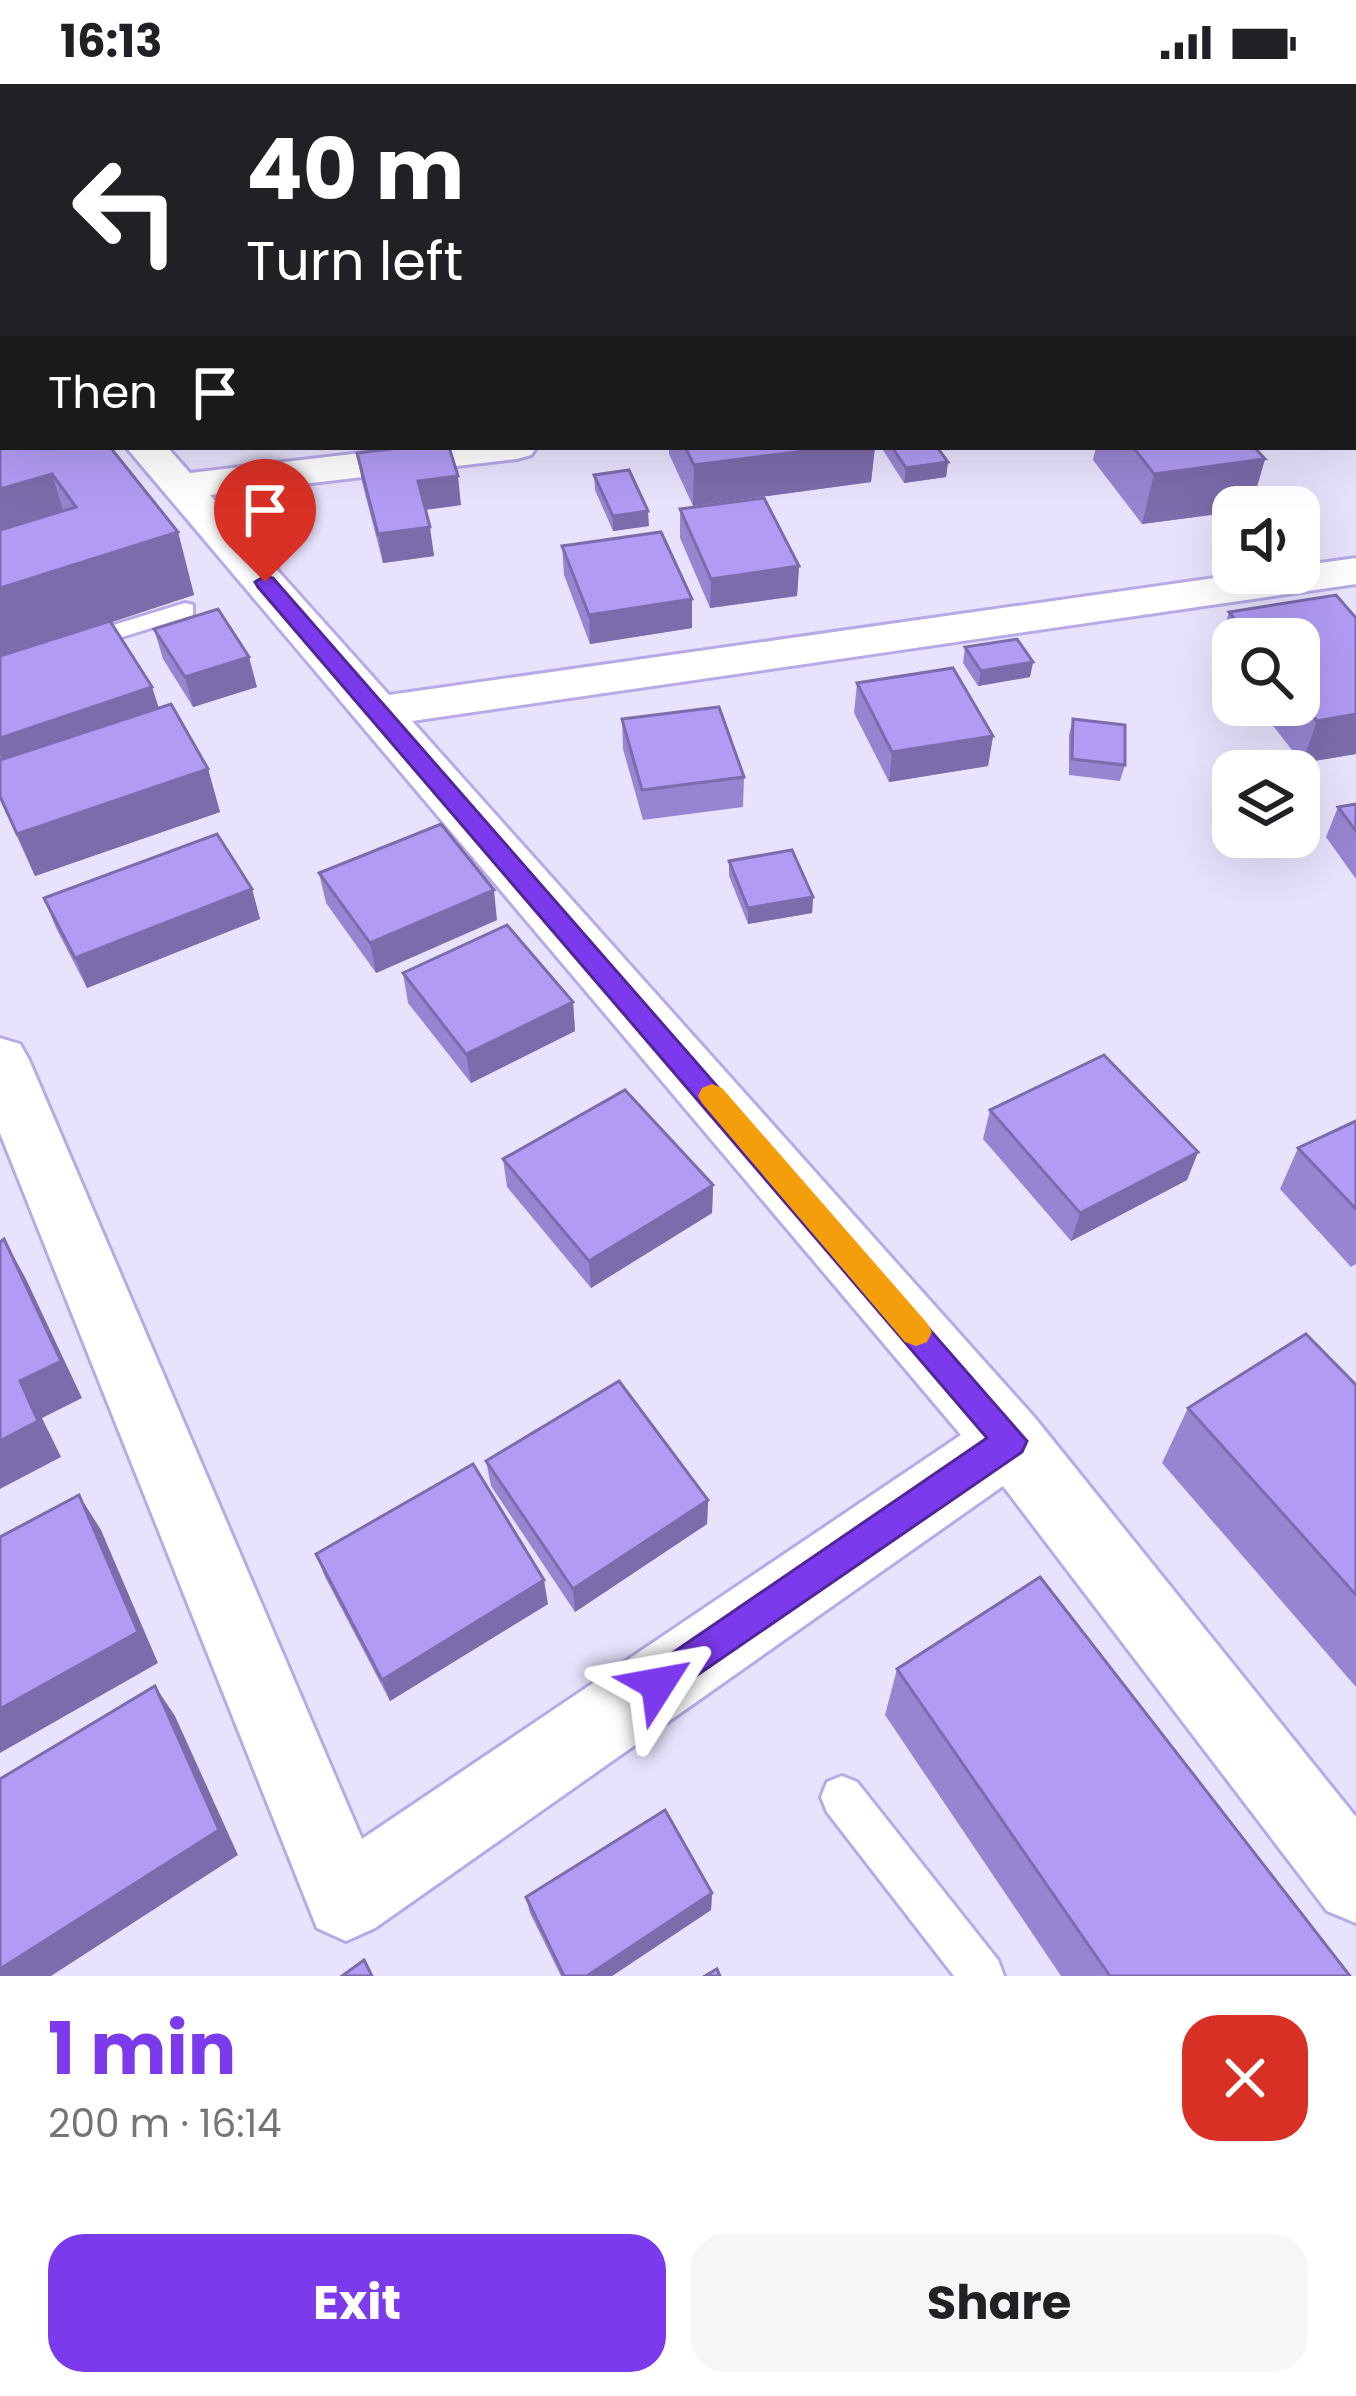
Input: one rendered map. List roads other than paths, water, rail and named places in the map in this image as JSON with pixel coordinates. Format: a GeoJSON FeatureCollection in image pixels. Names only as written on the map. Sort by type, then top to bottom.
{"type":"FeatureCollection","features":[{"type":"Feature","properties":{"kind":"street"},"geometry":{"type":"LineString","coordinates":[[163,466],[461,450]]}},
{"type":"Feature","properties":{"kind":"street"},"geometry":{"type":"LineString","coordinates":[[163,466],[1010,1441],[1356,1882]]}},
{"type":"Feature","properties":{"kind":"street"},"geometry":{"type":"LineString","coordinates":[[380,711],[1356,572]]}},
{"type":"Feature","properties":{"kind":"street"},"geometry":{"type":"LineString","coordinates":[[0,1060],[346,1899],[1010,1441]]}},
{"type":"Feature","properties":{"kind":"lane"},"geometry":{"type":"LineString","coordinates":[[0,668],[185,610]]}},
{"type":"Feature","properties":{"kind":"lane"},"geometry":{"type":"LineString","coordinates":[[842,1796],[982,1976]]}}]}
